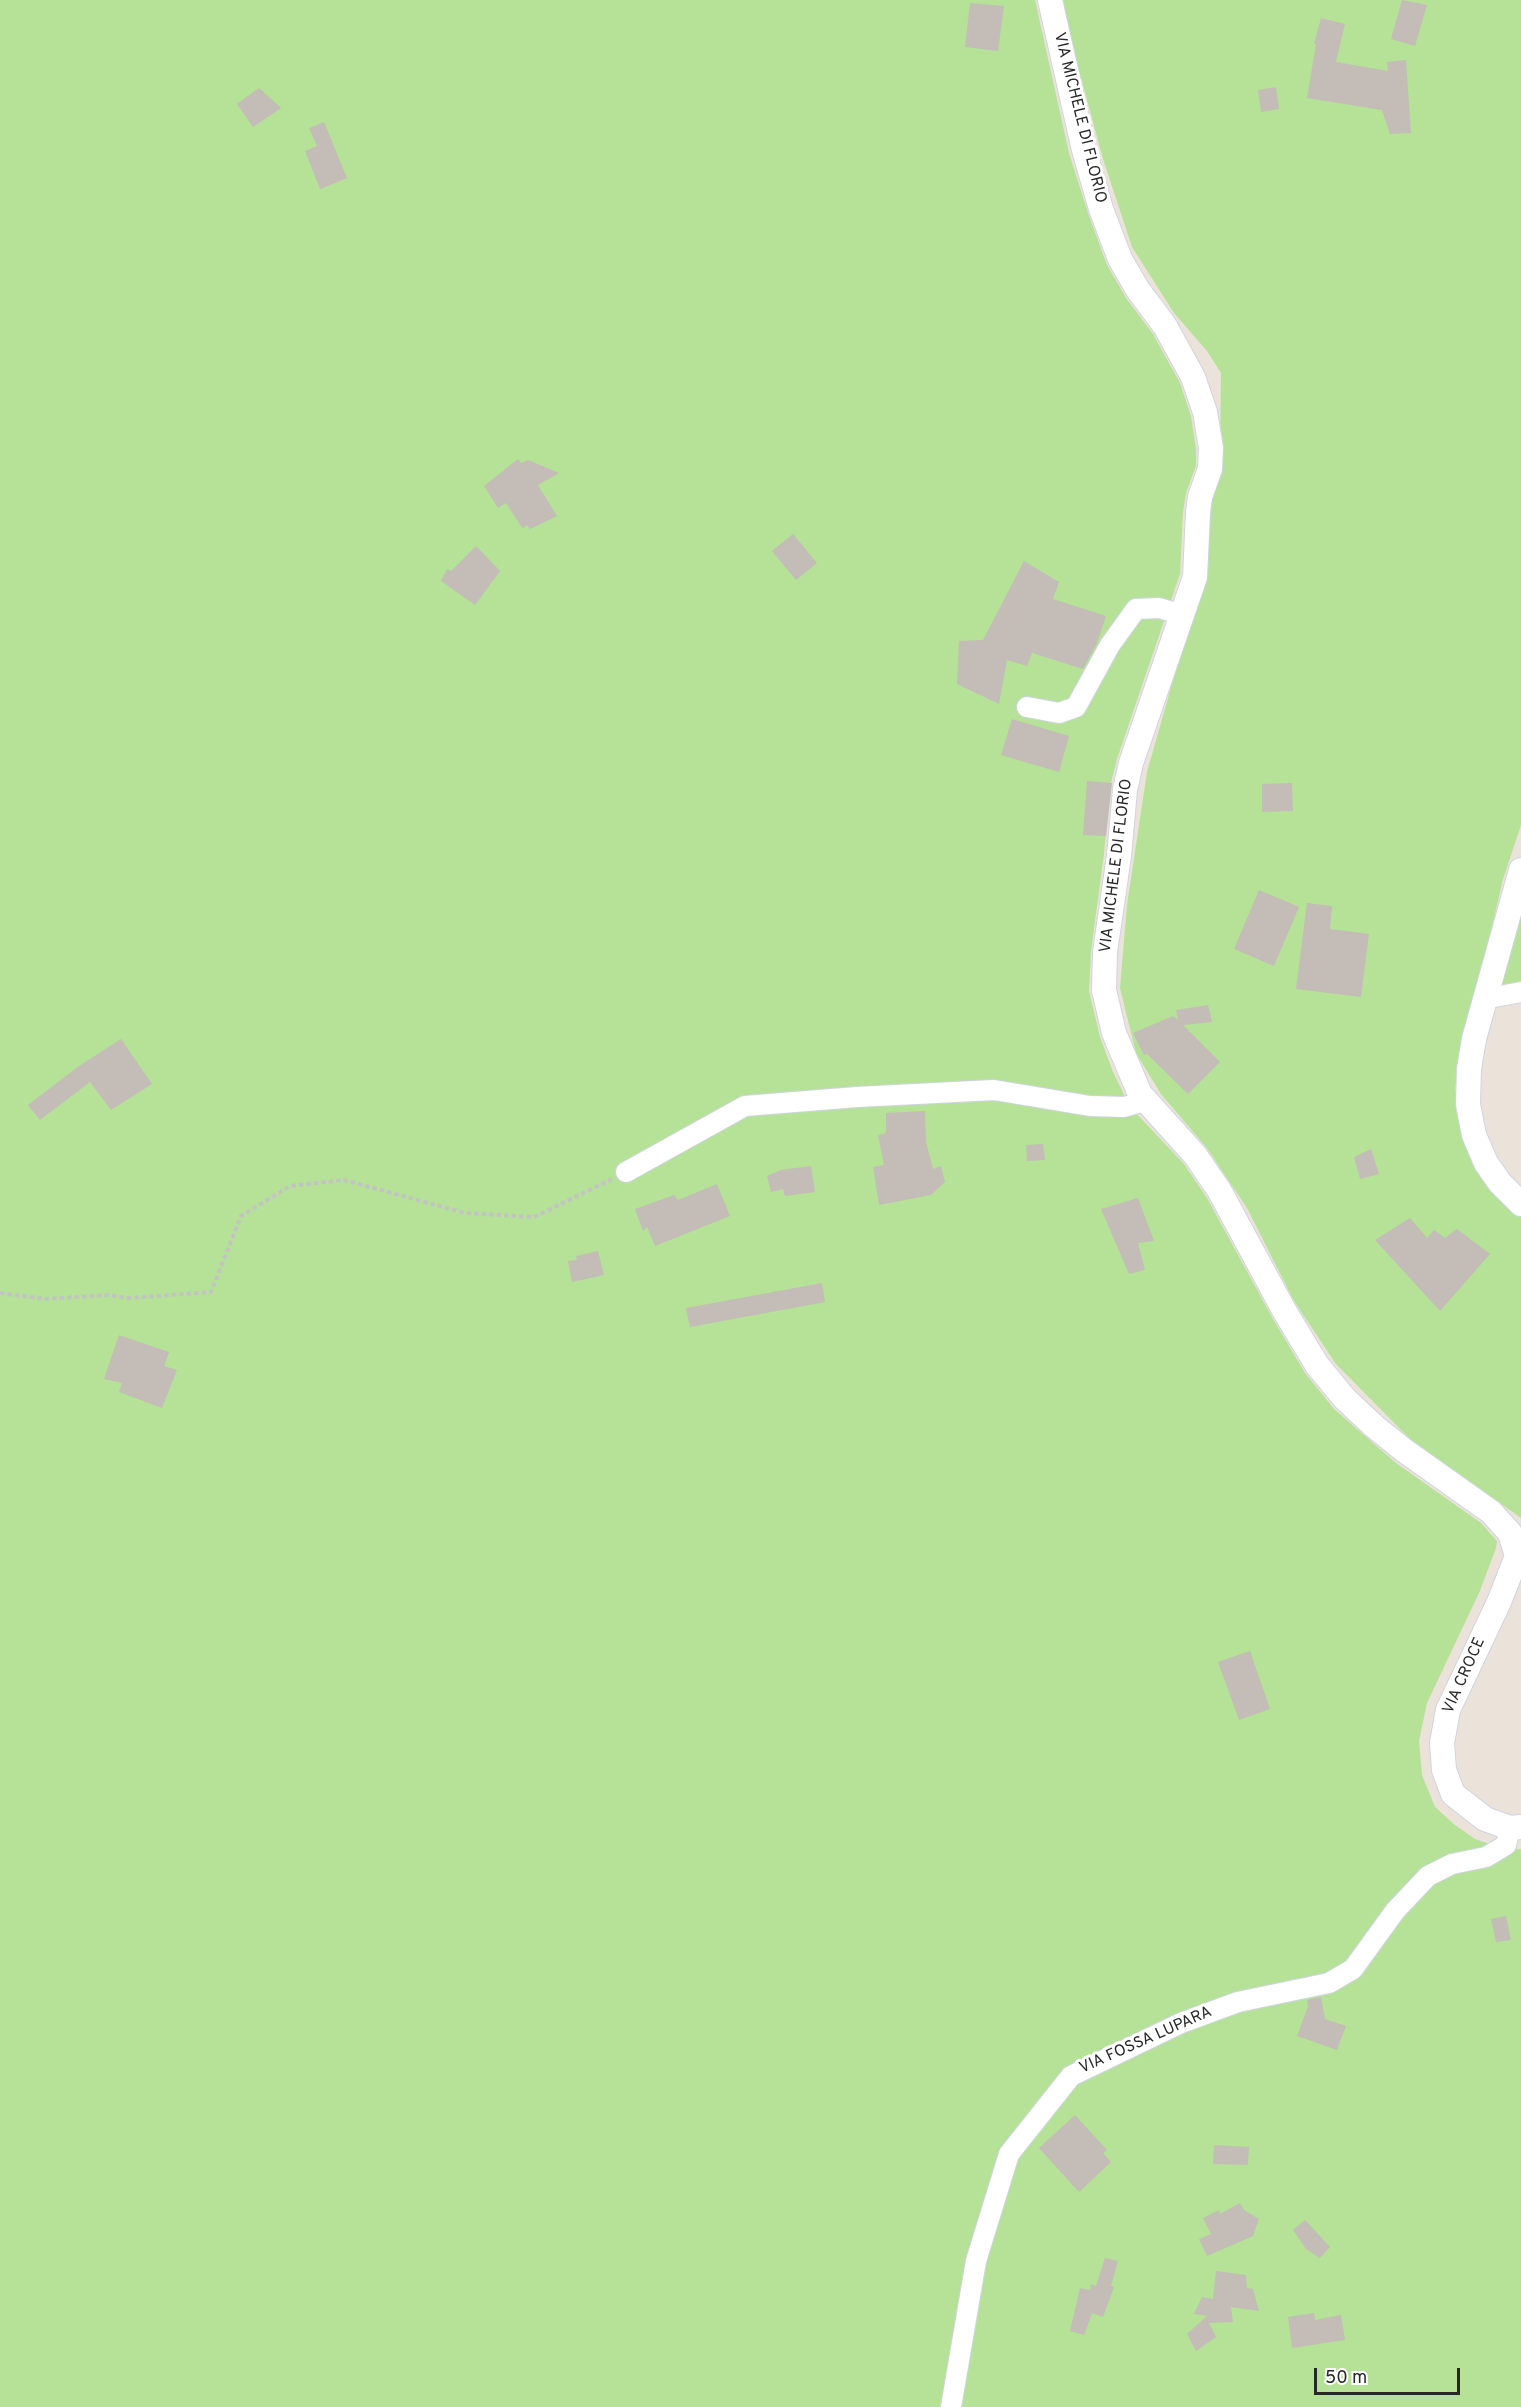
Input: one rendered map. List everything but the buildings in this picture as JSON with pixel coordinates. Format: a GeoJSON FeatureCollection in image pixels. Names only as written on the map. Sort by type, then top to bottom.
{"type":"FeatureCollection","features":[{"type":"Feature","properties":{"kind":"street","name":"VIA MICHELE DI FLORIO"},"geometry":{"type":"LineString","coordinates":[[1050,0],[1084,150],[1101,209],[1120,259],[1138,290],[1165,326],[1193,377],[1205,412],[1211,448],[1210,469],[1200,497],[1198,513],[1195,577],[1131,763],[1125,790],[1119,856],[1105,952],[1104,990],[1114,1033],[1127,1066],[1145,1101],[1195,1155],[1219,1190],[1285,1312],[1317,1365],[1345,1400],[1405,1451],[1491,1512],[1510,1533],[1519,1556]]}},
{"type":"Feature","properties":{"kind":"street"},"geometry":{"type":"LineString","coordinates":[[1027,707],[1059,712],[1076,707],[1110,645],[1136,609],[1159,608],[1183,615]]}},
{"type":"Feature","properties":{"kind":"street"},"geometry":{"type":"LineString","coordinates":[[1521,870],[1474,1039],[1469,1069],[1468,1104],[1474,1135],[1486,1163],[1500,1183],[1521,1204]]}},
{"type":"Feature","properties":{"kind":"street"},"geometry":{"type":"LineString","coordinates":[[1484,999],[1521,992]]}},
{"type":"Feature","properties":{"kind":"street"},"geometry":{"type":"LineString","coordinates":[[626,1172],[745,1106],[994,1090],[1089,1106],[1124,1107],[1145,1101]]}},
{"type":"Feature","properties":{"kind":"street","name":"VIA CROCE"},"geometry":{"type":"LineString","coordinates":[[1516,1827],[1485,1819],[1453,1794],[1444,1770],[1442,1743],[1448,1710],[1519,1556]]}},
{"type":"Feature","properties":{"kind":"street","name":"VIA FOSSA LUPARA"},"geometry":{"type":"LineString","coordinates":[[951,2407],[976,2261],[1009,2154],[1071,2076],[1181,2023],[1238,2002],[1329,1983],[1353,1969],[1395,1911],[1428,1876],[1452,1864],[1486,1857],[1506,1845],[1516,1827]]}},
{"type":"Feature","properties":{"kind":"path"},"geometry":{"type":"LineString","coordinates":[[0,1293],[46,1299],[108,1296],[129,1298],[211,1292],[241,1216],[290,1186],[344,1180],[465,1213],[534,1217],[626,1172]]}},
{"type":"Feature","properties":{"kind":"green space"},"geometry":{"type":"Polygon","coordinates":[[[0,0],[1035,0],[1069,153],[1088,213],[1107,265],[1126,298],[1153,334],[1180,383],[1191,416],[1196,449],[1196,466],[1186,493],[1183,512],[1180,574],[1117,759],[1110,787],[1091,951],[1089,991],[1100,1037],[1127,1101],[1184,1164],[1207,1198],[1305,1373],[1334,1409],[1396,1463],[1481,1523],[1497,1541],[1479,1593],[1427,1703],[1419,1741],[1422,1775],[1435,1807],[1475,1839],[1507,1850],[1521,1849],[1521,2407],[0,2407],[0,0]]]}},
{"type":"Feature","properties":{"kind":"green space"},"geometry":{"type":"Polygon","coordinates":[[[1060,0],[1521,0],[1521,825],[1503,879],[1455,1087],[1463,1141],[1489,1189],[1521,1217],[1521,1518],[1410,1439],[1336,1364],[1294,1301],[1247,1208],[1206,1147],[1161,1094],[1136,1053],[1120,988],[1127,905],[1147,772],[1196,600],[1207,507],[1220,467],[1221,373],[1207,351],[1174,313],[1132,247],[1103,159],[1060,0]]]}},
{"type":"Feature","properties":{"kind":"green space"},"geometry":{"type":"Polygon","coordinates":[[[1521,906],[1521,1001],[1494,1002],[1521,906]]]}}]}
